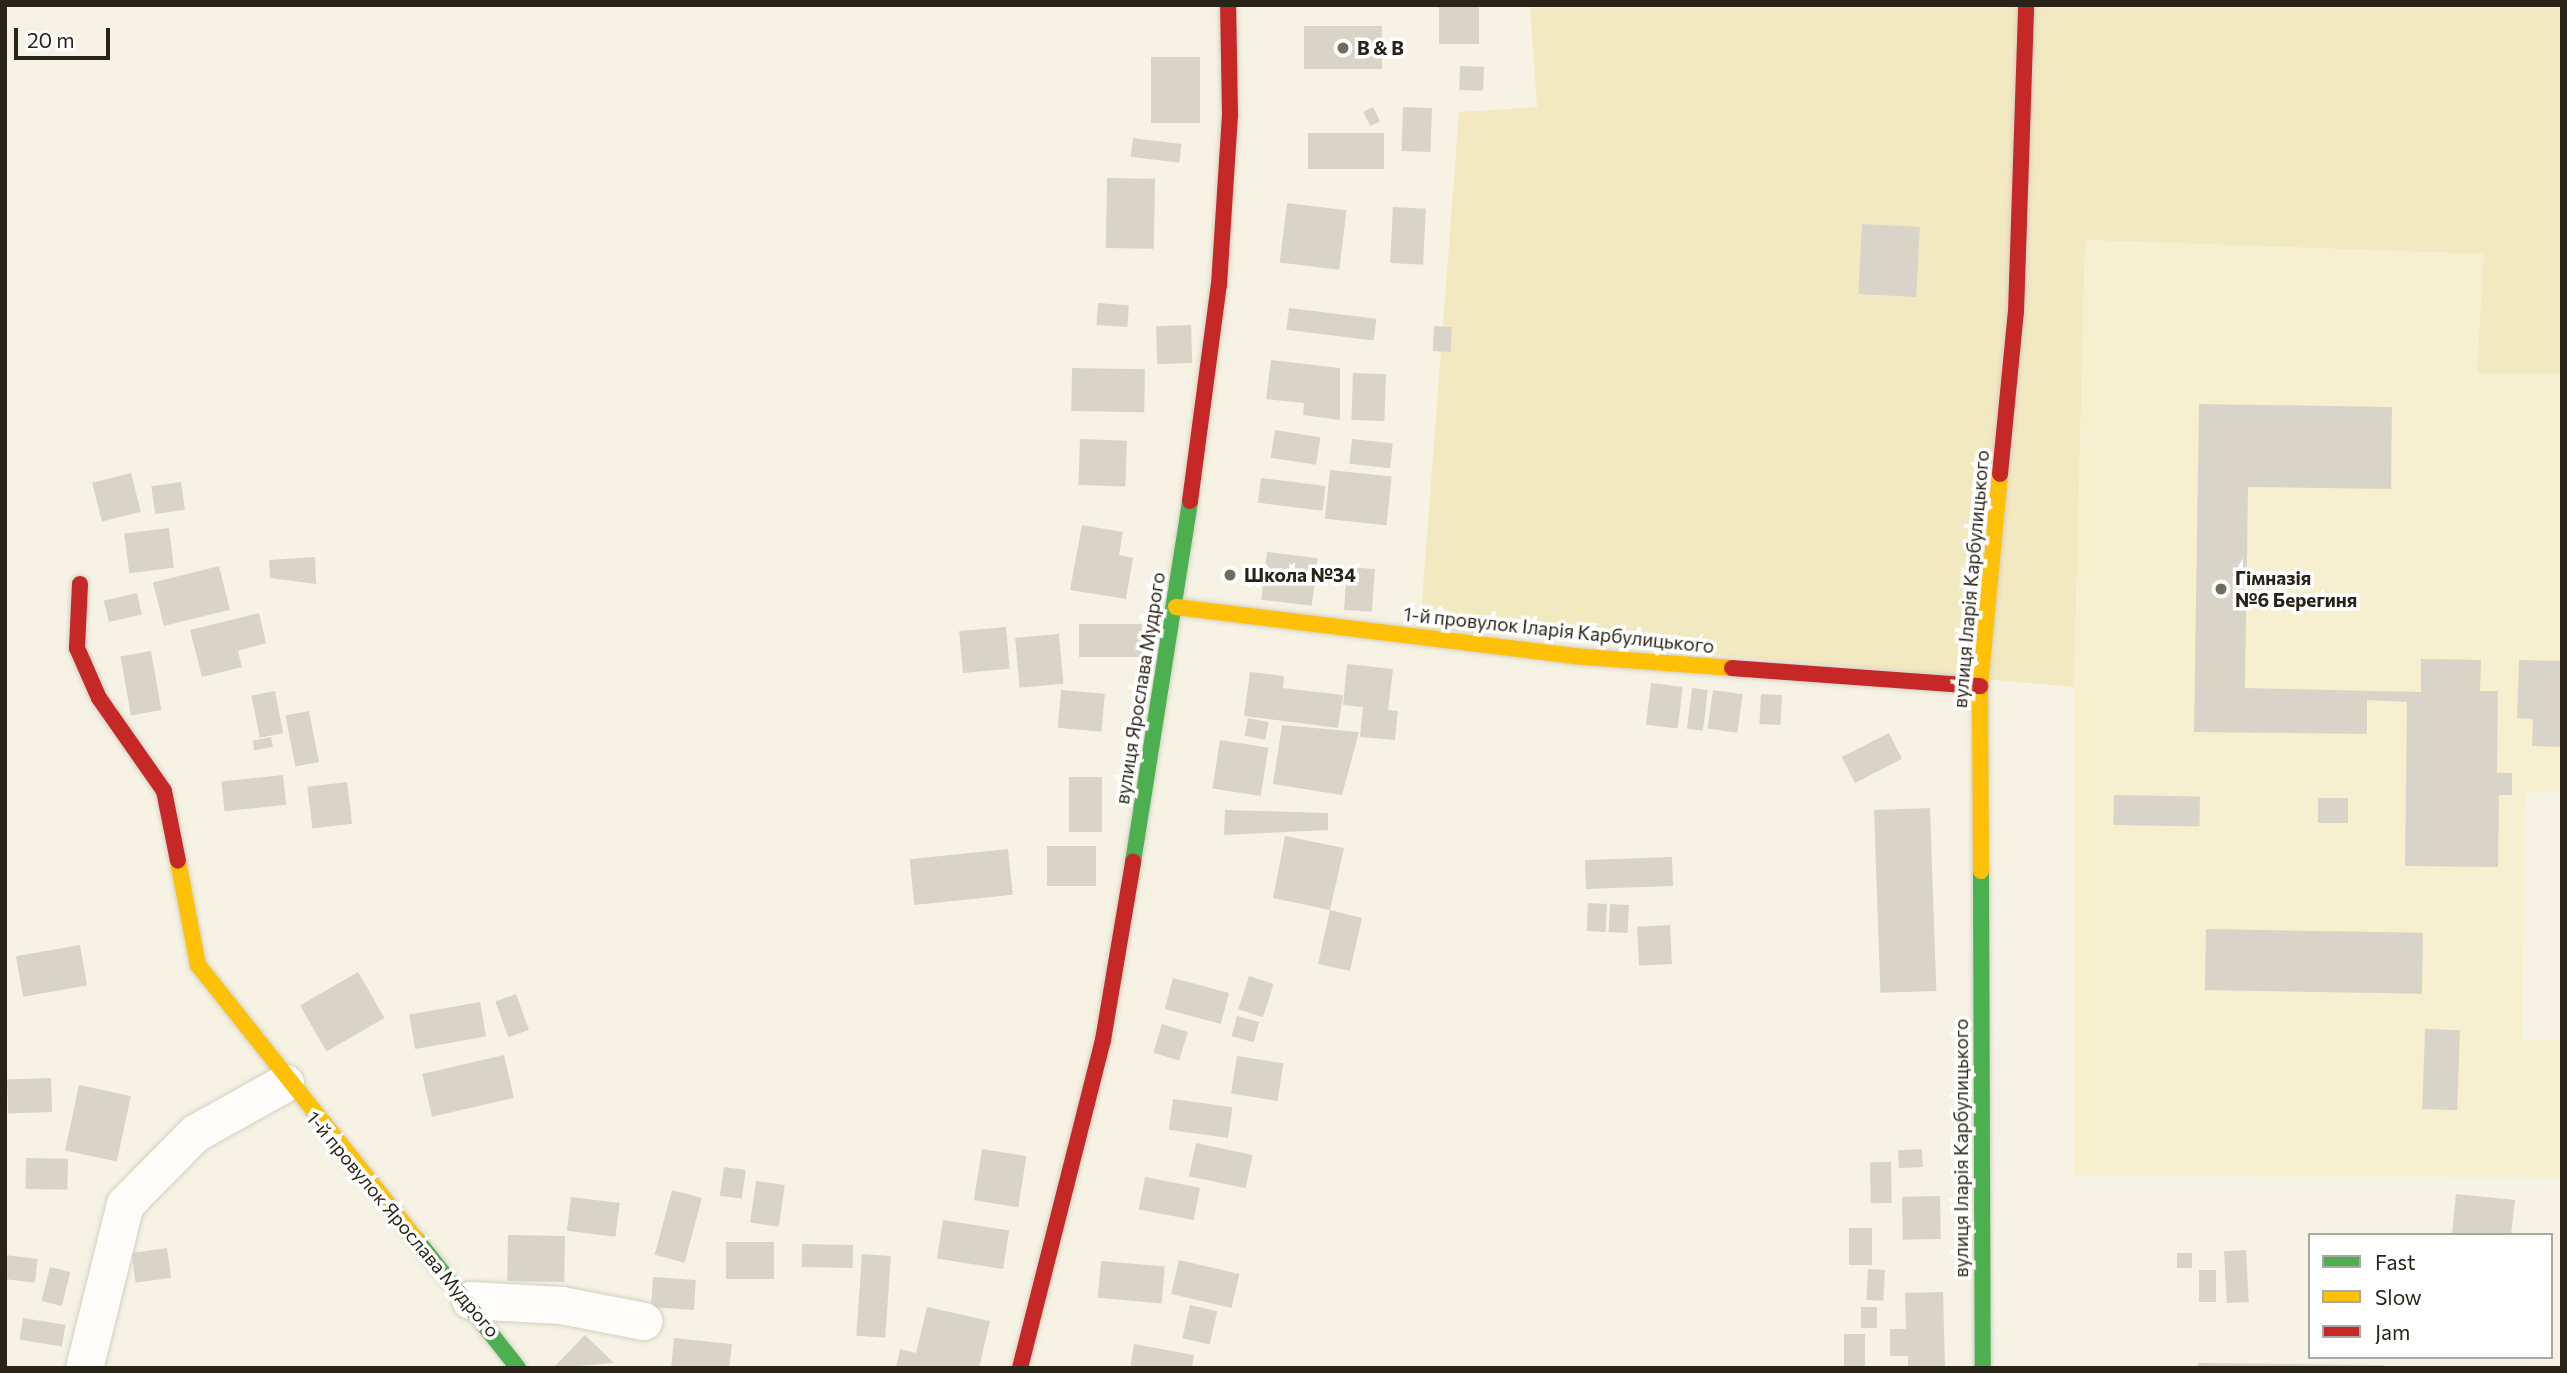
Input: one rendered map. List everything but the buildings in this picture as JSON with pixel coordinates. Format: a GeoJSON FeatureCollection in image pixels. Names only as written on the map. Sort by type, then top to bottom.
{"type":"FeatureCollection","features":[{"type":"Feature","properties":{"kind":"street","name":"вулиця Ярослава Мудрого"},"geometry":{"type":"LineString","coordinates":[[1020,1368],[1103,1040],[1176,607],[1219,285],[1230,115],[1227,5]]}},
{"type":"Feature","properties":{"kind":"street","name":"вулиця Іларія Карбулицького"},"geometry":{"type":"LineString","coordinates":[[1983,1368],[1980,686],[2016,312],[2026,5]]}},
{"type":"Feature","properties":{"kind":"street","name":"1-й провулок Ярослава Мудрого"},"geometry":{"type":"LineString","coordinates":[[80,584],[78,648],[99,698],[164,790],[198,965],[285,1083],[470,1300],[518,1368]]}},
{"type":"Feature","properties":{"kind":"street","name":"1-й провулок Іларія Карбулицького"},"geometry":{"type":"LineString","coordinates":[[1176,607],[1574,656],[1980,686]]}},
{"type":"Feature","properties":{"kind":"street"},"geometry":{"type":"LineString","coordinates":[[84,1368],[125,1204],[195,1133],[285,1083]]}},
{"type":"Feature","properties":{"kind":"street"},"geometry":{"type":"LineString","coordinates":[[470,1300],[561,1305],[643,1321]]}},
{"type":"Feature","properties":{"kind":"shaded area"},"geometry":{"type":"Polygon","coordinates":[[[1530,5],[2562,5],[2562,374],[2477,373],[2484,254],[2085,240],[2074,687],[1420,628],[1459,112],[1537,107],[1530,5]]]}},
{"type":"Feature","properties":{"kind":"shaded area"},"geometry":{"type":"Polygon","coordinates":[[[2085,240],[2485,254],[2478,372],[2562,374],[2562,792],[2525,793],[2522,1040],[2562,1040],[2562,1177],[2074,1176],[2074,687],[2085,240]]]}},
{"type":"Feature","properties":{"kind":"traffic: fast"},"geometry":{"type":"LineString","coordinates":[[1133,862],[1190,501]]}},
{"type":"Feature","properties":{"kind":"traffic: fast"},"geometry":{"type":"LineString","coordinates":[[1981,871],[1983,1368]]}},
{"type":"Feature","properties":{"kind":"traffic: fast"},"geometry":{"type":"LineString","coordinates":[[417,1240],[518,1368]]}},
{"type":"Feature","properties":{"kind":"traffic: slow"},"geometry":{"type":"LineString","coordinates":[[1981,871],[1980,686],[2000,474]]}},
{"type":"Feature","properties":{"kind":"traffic: slow"},"geometry":{"type":"LineString","coordinates":[[1176,607],[1574,656],[1732,668]]}},
{"type":"Feature","properties":{"kind":"traffic: slow"},"geometry":{"type":"LineString","coordinates":[[178,861],[198,965],[417,1240]]}},
{"type":"Feature","properties":{"kind":"traffic: jam"},"geometry":{"type":"LineString","coordinates":[[1190,501],[1219,285],[1230,115],[1228,5]]}},
{"type":"Feature","properties":{"kind":"traffic: jam"},"geometry":{"type":"LineString","coordinates":[[2000,474],[2016,312],[2026,5]]}},
{"type":"Feature","properties":{"kind":"traffic: jam"},"geometry":{"type":"LineString","coordinates":[[80,584],[77,648],[99,698],[164,791],[178,861]]}},
{"type":"Feature","properties":{"kind":"traffic: jam"},"geometry":{"type":"LineString","coordinates":[[1732,668],[1980,686]]}},
{"type":"Feature","properties":{"kind":"traffic: jam"},"geometry":{"type":"LineString","coordinates":[[1020,1368],[1103,1040],[1133,862]]}},
{"type":"Feature","properties":{"kind":"place","name":"B & B"},"geometry":{"type":"Point","coordinates":[1343,48]}},
{"type":"Feature","properties":{"kind":"place","name":"Школа №34"},"geometry":{"type":"Point","coordinates":[1230,575]}},
{"type":"Feature","properties":{"kind":"place","name":"Гімназія №6 Берегиня"},"geometry":{"type":"Point","coordinates":[2221,589]}}]}
